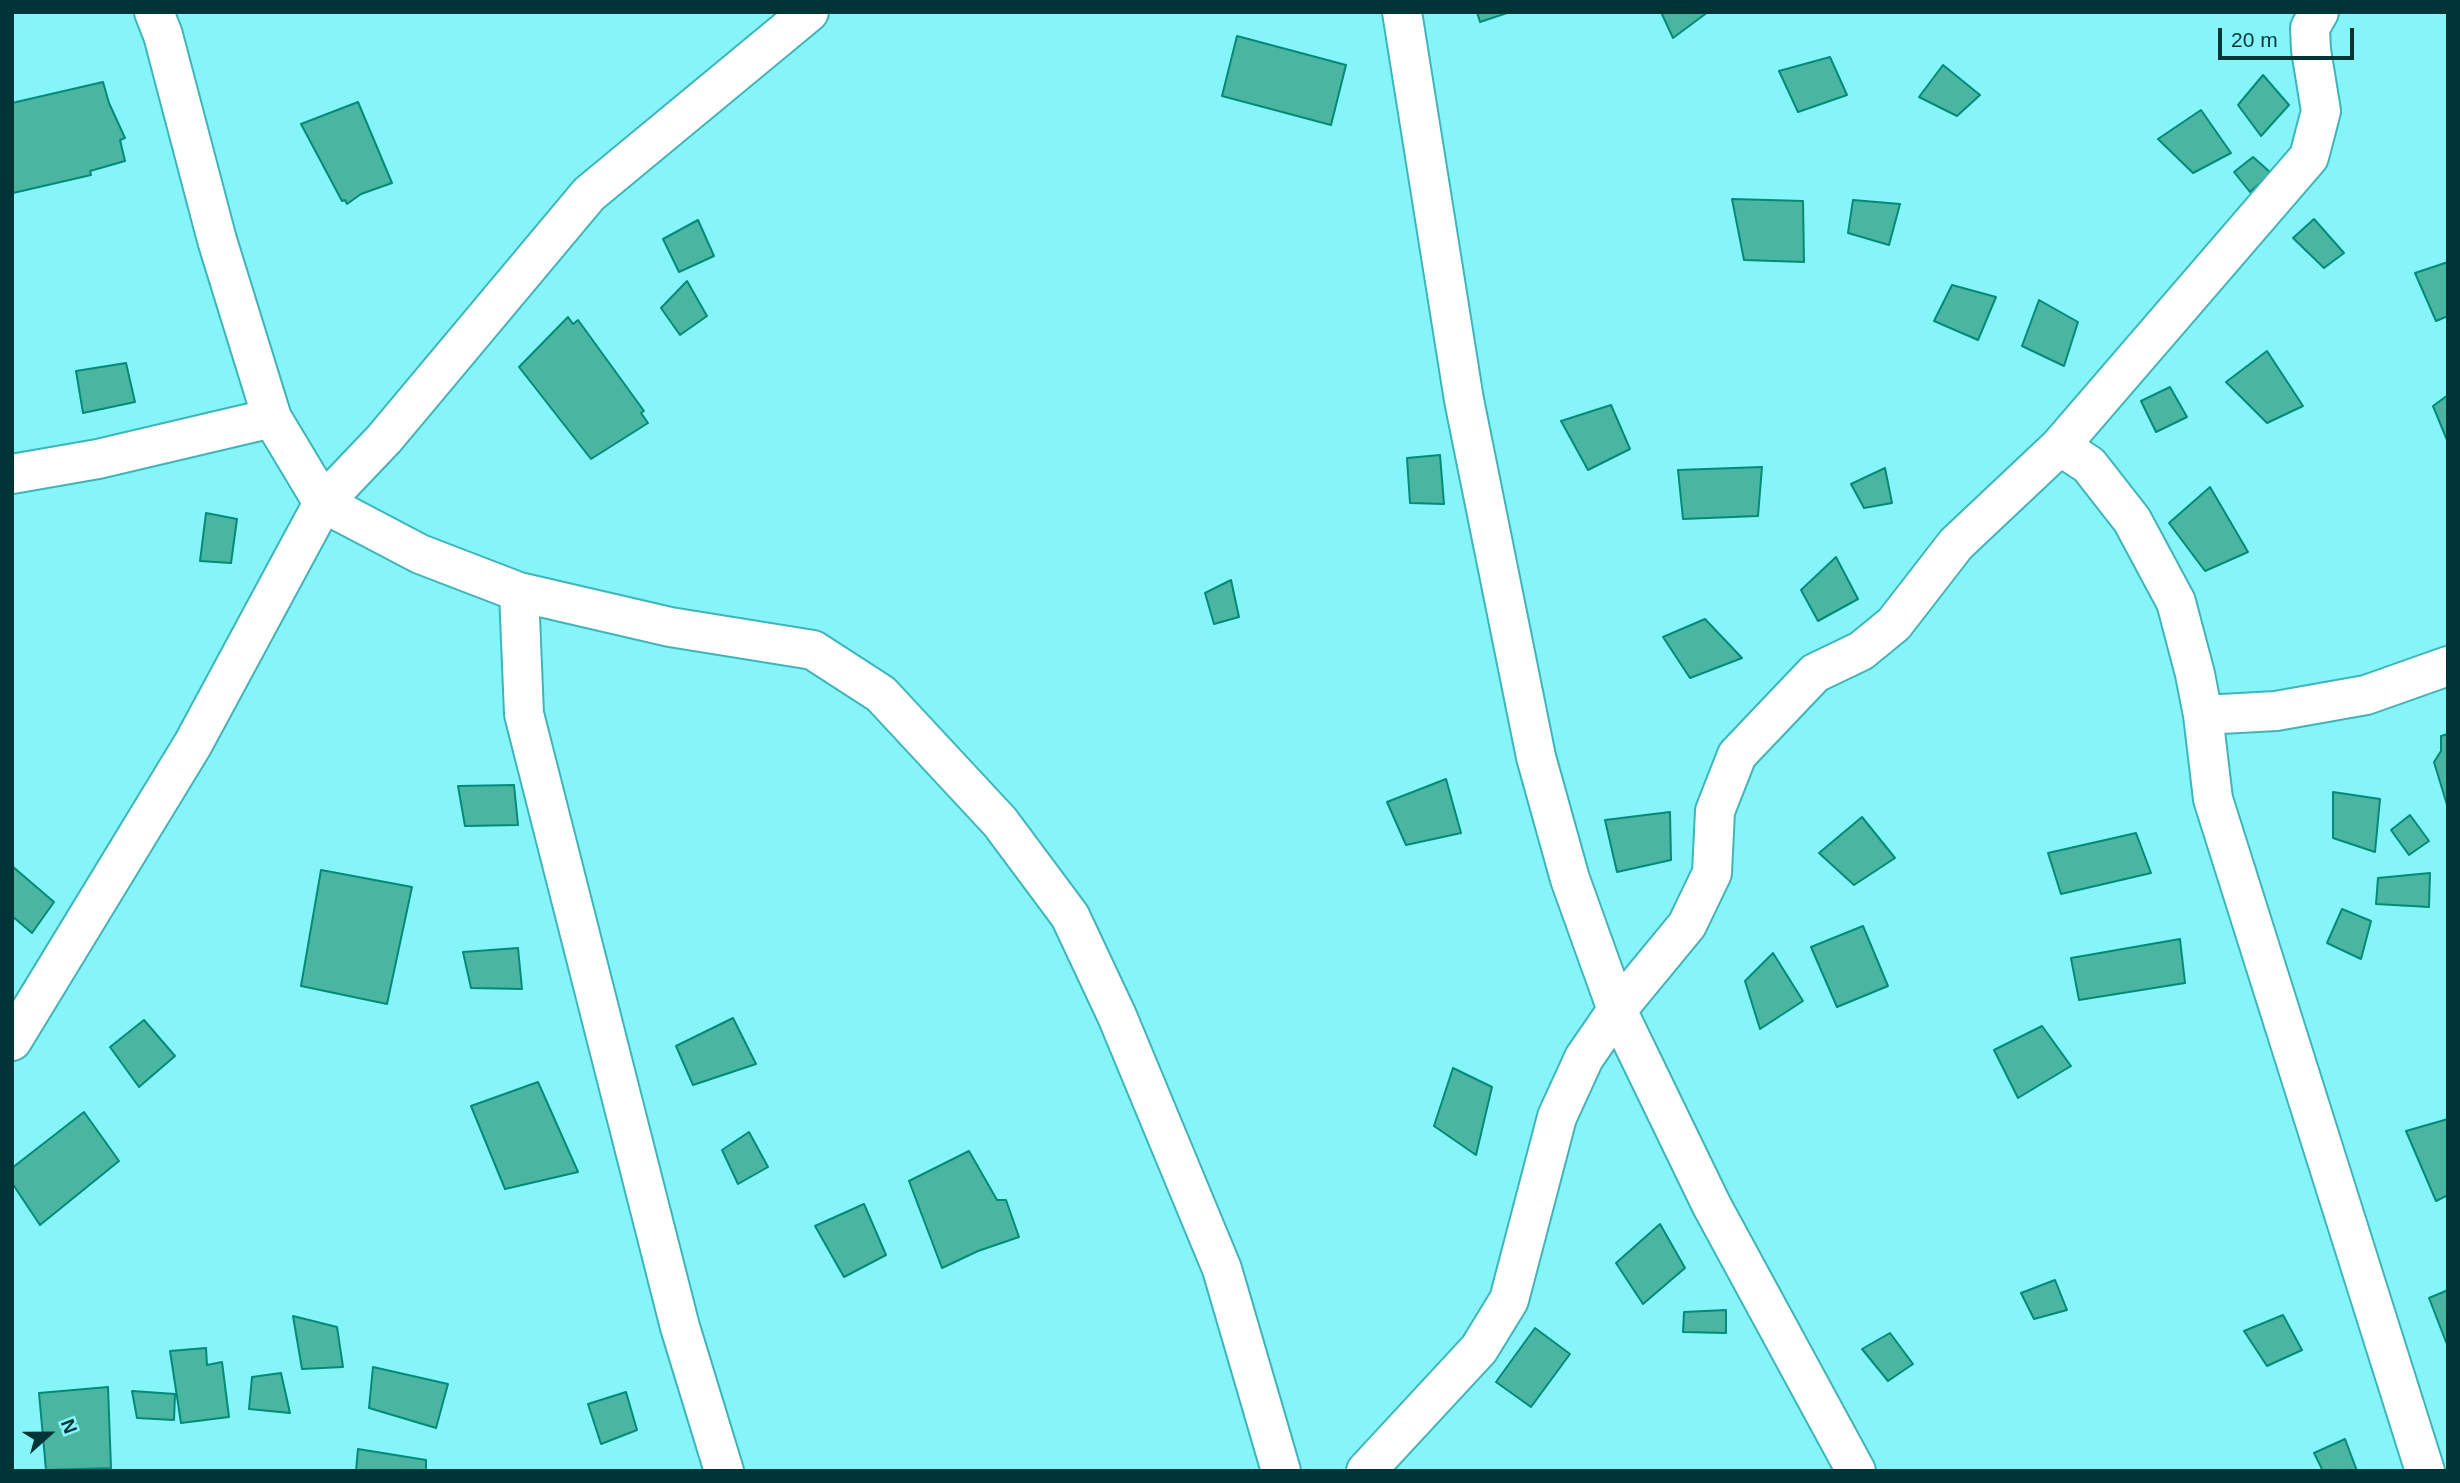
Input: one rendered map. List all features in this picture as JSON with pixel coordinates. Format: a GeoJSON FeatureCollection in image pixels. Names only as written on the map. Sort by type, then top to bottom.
{"type":"FeatureCollection","features":[{"type":"Feature","properties":{"kind":"street"},"geometry":{"type":"LineString","coordinates":[[154,12],[163,34],[217,240],[272,418],[323,503],[420,554],[519,592],[670,627],[813,650],[881,694],[1000,822],[1070,916],[1117,1016],[1222,1269],[1281,1471]]}},
{"type":"Feature","properties":{"kind":"street"},"geometry":{"type":"LineString","coordinates":[[12,1041],[192,744],[323,503],[384,439],[589,194],[808,12]]}},
{"type":"Feature","properties":{"kind":"street"},"geometry":{"type":"LineString","coordinates":[[1402,12],[1464,400],[1536,757],[1570,879],[1617,1010],[1712,1206],[1856,1471]]}},
{"type":"Feature","properties":{"kind":"street"},"geometry":{"type":"LineString","coordinates":[[1366,1471],[1479,1349],[1509,1300],[1557,1117],[1584,1058],[1617,1010],[1687,925],[1712,873],[1715,811],[1737,755],[1815,673],[1861,651],[1894,624],[1956,544],[2060,446],[2309,157],[2321,111],[2310,28],[2319,12]]}},
{"type":"Feature","properties":{"kind":"street"},"geometry":{"type":"LineString","coordinates":[[12,474],[97,459],[272,418]]}},
{"type":"Feature","properties":{"kind":"street"},"geometry":{"type":"LineString","coordinates":[[2060,446],[2088,466],[2132,520],[2176,602],[2203,715],[2213,799],[2425,1471]]}},
{"type":"Feature","properties":{"kind":"street"},"geometry":{"type":"LineString","coordinates":[[519,592],[524,714],[680,1327],[724,1471]]}},
{"type":"Feature","properties":{"kind":"street"},"geometry":{"type":"LineString","coordinates":[[2203,715],[2276,711],[2366,695],[2448,666]]}},
{"type":"Feature","properties":{"kind":"building"},"geometry":{"type":"Polygon","coordinates":[[[1477,12],[1510,12],[1480,22],[1477,12]]]}},
{"type":"Feature","properties":{"kind":"building"},"geometry":{"type":"Polygon","coordinates":[[[1661,12],[1708,12],[1673,38],[1661,12]]]}},
{"type":"Feature","properties":{"kind":"building"},"geometry":{"type":"Polygon","coordinates":[[[1237,36],[1346,65],[1331,125],[1222,96],[1237,36]]]}},
{"type":"Feature","properties":{"kind":"building"},"geometry":{"type":"Polygon","coordinates":[[[1830,57],[1847,95],[1798,112],[1779,71],[1830,57]]]}},
{"type":"Feature","properties":{"kind":"building"},"geometry":{"type":"Polygon","coordinates":[[[1943,65],[1980,95],[1957,116],[1919,97],[1943,65]]]}},
{"type":"Feature","properties":{"kind":"building"},"geometry":{"type":"Polygon","coordinates":[[[2263,75],[2289,105],[2261,136],[2238,105],[2263,75]]]}},
{"type":"Feature","properties":{"kind":"building"},"geometry":{"type":"Polygon","coordinates":[[[103,82],[125,138],[120,140],[125,161],[90,171],[91,175],[13,193],[12,103],[103,82]]]}},
{"type":"Feature","properties":{"kind":"building"},"geometry":{"type":"Polygon","coordinates":[[[358,102],[392,183],[361,194],[347,204],[345,200],[342,201],[301,124],[358,102]]]}},
{"type":"Feature","properties":{"kind":"building"},"geometry":{"type":"Polygon","coordinates":[[[2201,110],[2231,153],[2193,173],[2158,139],[2201,110]]]}},
{"type":"Feature","properties":{"kind":"building"},"geometry":{"type":"Polygon","coordinates":[[[2253,157],[2271,173],[2250,192],[2234,172],[2253,157]]]}},
{"type":"Feature","properties":{"kind":"building"},"geometry":{"type":"Polygon","coordinates":[[[1732,199],[1803,201],[1804,262],[1744,260],[1732,199]]]}},
{"type":"Feature","properties":{"kind":"building"},"geometry":{"type":"Polygon","coordinates":[[[1853,200],[1900,204],[1889,245],[1848,233],[1853,200]]]}},
{"type":"Feature","properties":{"kind":"building"},"geometry":{"type":"Polygon","coordinates":[[[2314,219],[2344,253],[2324,268],[2293,238],[2314,219]]]}},
{"type":"Feature","properties":{"kind":"building"},"geometry":{"type":"Polygon","coordinates":[[[698,220],[714,256],[679,272],[663,239],[698,220]]]}},
{"type":"Feature","properties":{"kind":"building"},"geometry":{"type":"Polygon","coordinates":[[[2448,262],[2448,316],[2436,321],[2415,273],[2448,262]]]}},
{"type":"Feature","properties":{"kind":"building"},"geometry":{"type":"Polygon","coordinates":[[[687,281],[707,316],[680,335],[661,308],[687,281]]]}},
{"type":"Feature","properties":{"kind":"building"},"geometry":{"type":"Polygon","coordinates":[[[1952,285],[1996,297],[1978,340],[1934,321],[1952,285]]]}},
{"type":"Feature","properties":{"kind":"building"},"geometry":{"type":"Polygon","coordinates":[[[2039,300],[2078,322],[2064,366],[2022,346],[2039,300]]]}},
{"type":"Feature","properties":{"kind":"building"},"geometry":{"type":"Polygon","coordinates":[[[568,317],[573,324],[578,320],[644,411],[641,413],[648,423],[591,459],[519,367],[568,317]]]}},
{"type":"Feature","properties":{"kind":"building"},"geometry":{"type":"Polygon","coordinates":[[[2267,351],[2303,406],[2267,423],[2226,382],[2267,351]]]}},
{"type":"Feature","properties":{"kind":"building"},"geometry":{"type":"Polygon","coordinates":[[[126,363],[135,402],[83,413],[76,371],[126,363]]]}},
{"type":"Feature","properties":{"kind":"building"},"geometry":{"type":"Polygon","coordinates":[[[2170,387],[2187,417],[2156,432],[2141,401],[2170,387]]]}},
{"type":"Feature","properties":{"kind":"building"},"geometry":{"type":"Polygon","coordinates":[[[2448,395],[2448,440],[2447,440],[2433,406],[2448,395]]]}},
{"type":"Feature","properties":{"kind":"building"},"geometry":{"type":"Polygon","coordinates":[[[1611,405],[1630,449],[1588,470],[1561,421],[1611,405]]]}},
{"type":"Feature","properties":{"kind":"building"},"geometry":{"type":"Polygon","coordinates":[[[1440,455],[1444,504],[1410,503],[1407,458],[1440,455]]]}},
{"type":"Feature","properties":{"kind":"building"},"geometry":{"type":"Polygon","coordinates":[[[1762,467],[1758,516],[1683,519],[1678,470],[1762,467]]]}},
{"type":"Feature","properties":{"kind":"building"},"geometry":{"type":"Polygon","coordinates":[[[1885,468],[1892,503],[1864,508],[1851,484],[1885,468]]]}},
{"type":"Feature","properties":{"kind":"building"},"geometry":{"type":"Polygon","coordinates":[[[2210,487],[2248,552],[2205,571],[2169,523],[2210,487]]]}},
{"type":"Feature","properties":{"kind":"building"},"geometry":{"type":"Polygon","coordinates":[[[206,513],[237,519],[231,563],[200,561],[206,513]]]}},
{"type":"Feature","properties":{"kind":"building"},"geometry":{"type":"Polygon","coordinates":[[[1836,557],[1858,599],[1818,621],[1801,590],[1836,557]]]}},
{"type":"Feature","properties":{"kind":"building"},"geometry":{"type":"Polygon","coordinates":[[[1231,580],[1239,617],[1214,624],[1205,593],[1231,580]]]}},
{"type":"Feature","properties":{"kind":"building"},"geometry":{"type":"Polygon","coordinates":[[[1705,619],[1742,658],[1690,678],[1663,637],[1705,619]]]}},
{"type":"Feature","properties":{"kind":"building"},"geometry":{"type":"Polygon","coordinates":[[[2448,734],[2448,808],[2434,762],[2441,751],[2441,736],[2448,734]]]}},
{"type":"Feature","properties":{"kind":"building"},"geometry":{"type":"Polygon","coordinates":[[[1446,779],[1461,833],[1406,845],[1387,802],[1446,779]]]}},
{"type":"Feature","properties":{"kind":"building"},"geometry":{"type":"Polygon","coordinates":[[[514,785],[518,825],[465,826],[458,786],[514,785]]]}},
{"type":"Feature","properties":{"kind":"building"},"geometry":{"type":"Polygon","coordinates":[[[2333,792],[2380,799],[2375,852],[2333,838],[2333,792]]]}},
{"type":"Feature","properties":{"kind":"building"},"geometry":{"type":"Polygon","coordinates":[[[1670,812],[1671,860],[1617,872],[1605,820],[1670,812]]]}},
{"type":"Feature","properties":{"kind":"building"},"geometry":{"type":"Polygon","coordinates":[[[2410,815],[2429,841],[2409,855],[2391,830],[2410,815]]]}},
{"type":"Feature","properties":{"kind":"building"},"geometry":{"type":"Polygon","coordinates":[[[1862,817],[1895,858],[1854,885],[1819,853],[1862,817]]]}},
{"type":"Feature","properties":{"kind":"building"},"geometry":{"type":"Polygon","coordinates":[[[2136,833],[2151,873],[2061,894],[2048,853],[2136,833]]]}},
{"type":"Feature","properties":{"kind":"building"},"geometry":{"type":"Polygon","coordinates":[[[12,866],[54,902],[32,933],[12,916],[12,866]]]}},
{"type":"Feature","properties":{"kind":"building"},"geometry":{"type":"Polygon","coordinates":[[[321,870],[412,887],[387,1004],[301,986],[321,870]]]}},
{"type":"Feature","properties":{"kind":"building"},"geometry":{"type":"Polygon","coordinates":[[[2430,873],[2429,907],[2376,904],[2378,878],[2430,873]]]}},
{"type":"Feature","properties":{"kind":"building"},"geometry":{"type":"Polygon","coordinates":[[[2342,909],[2371,921],[2361,959],[2327,943],[2342,909]]]}},
{"type":"Feature","properties":{"kind":"building"},"geometry":{"type":"Polygon","coordinates":[[[1863,926],[1888,986],[1837,1007],[1811,947],[1863,926]]]}},
{"type":"Feature","properties":{"kind":"building"},"geometry":{"type":"Polygon","coordinates":[[[2180,939],[2185,983],[2079,1000],[2071,958],[2180,939]]]}},
{"type":"Feature","properties":{"kind":"building"},"geometry":{"type":"Polygon","coordinates":[[[518,948],[522,989],[471,988],[463,952],[518,948]]]}},
{"type":"Feature","properties":{"kind":"building"},"geometry":{"type":"Polygon","coordinates":[[[1773,953],[1803,1001],[1760,1029],[1745,981],[1773,953]]]}},
{"type":"Feature","properties":{"kind":"building"},"geometry":{"type":"Polygon","coordinates":[[[733,1018],[756,1064],[693,1085],[676,1046],[733,1018]]]}},
{"type":"Feature","properties":{"kind":"building"},"geometry":{"type":"Polygon","coordinates":[[[144,1020],[175,1056],[139,1087],[110,1047],[144,1020]]]}},
{"type":"Feature","properties":{"kind":"building"},"geometry":{"type":"Polygon","coordinates":[[[2042,1026],[2071,1066],[2018,1098],[1994,1050],[2042,1026]]]}},
{"type":"Feature","properties":{"kind":"building"},"geometry":{"type":"Polygon","coordinates":[[[1453,1068],[1492,1087],[1476,1155],[1434,1126],[1453,1068]]]}},
{"type":"Feature","properties":{"kind":"building"},"geometry":{"type":"Polygon","coordinates":[[[538,1082],[578,1172],[505,1189],[471,1106],[538,1082]]]}},
{"type":"Feature","properties":{"kind":"building"},"geometry":{"type":"Polygon","coordinates":[[[84,1112],[119,1161],[40,1225],[12,1183],[12,1168],[84,1112]]]}},
{"type":"Feature","properties":{"kind":"building"},"geometry":{"type":"Polygon","coordinates":[[[2448,1119],[2448,1195],[2436,1201],[2406,1131],[2448,1119]]]}},
{"type":"Feature","properties":{"kind":"building"},"geometry":{"type":"Polygon","coordinates":[[[749,1132],[768,1167],[738,1184],[722,1150],[749,1132]]]}},
{"type":"Feature","properties":{"kind":"building"},"geometry":{"type":"Polygon","coordinates":[[[969,1151],[997,1200],[1006,1200],[1019,1237],[978,1251],[942,1268],[909,1181],[969,1151]]]}},
{"type":"Feature","properties":{"kind":"building"},"geometry":{"type":"Polygon","coordinates":[[[864,1204],[886,1255],[844,1277],[815,1226],[864,1204]]]}},
{"type":"Feature","properties":{"kind":"building"},"geometry":{"type":"Polygon","coordinates":[[[1660,1224],[1685,1268],[1643,1304],[1616,1263],[1660,1224]]]}},
{"type":"Feature","properties":{"kind":"building"},"geometry":{"type":"Polygon","coordinates":[[[2055,1280],[2067,1310],[2034,1319],[2021,1293],[2055,1280]]]}},
{"type":"Feature","properties":{"kind":"building"},"geometry":{"type":"Polygon","coordinates":[[[2448,1290],[2448,1347],[2429,1298],[2448,1290]]]}},
{"type":"Feature","properties":{"kind":"building"},"geometry":{"type":"Polygon","coordinates":[[[1726,1310],[1726,1333],[1683,1332],[1684,1312],[1726,1310]]]}},
{"type":"Feature","properties":{"kind":"building"},"geometry":{"type":"Polygon","coordinates":[[[2283,1315],[2302,1350],[2267,1366],[2244,1331],[2283,1315]]]}},
{"type":"Feature","properties":{"kind":"building"},"geometry":{"type":"Polygon","coordinates":[[[293,1316],[337,1327],[343,1367],[302,1369],[293,1316]]]}},
{"type":"Feature","properties":{"kind":"building"},"geometry":{"type":"Polygon","coordinates":[[[1535,1328],[1570,1354],[1531,1407],[1496,1382],[1535,1328]]]}},
{"type":"Feature","properties":{"kind":"building"},"geometry":{"type":"Polygon","coordinates":[[[1890,1333],[1913,1364],[1888,1381],[1862,1349],[1890,1333]]]}},
{"type":"Feature","properties":{"kind":"building"},"geometry":{"type":"Polygon","coordinates":[[[206,1348],[207,1365],[222,1362],[229,1417],[181,1423],[170,1351],[206,1348]]]}},
{"type":"Feature","properties":{"kind":"building"},"geometry":{"type":"Polygon","coordinates":[[[373,1367],[448,1384],[436,1428],[369,1408],[373,1367]]]}},
{"type":"Feature","properties":{"kind":"building"},"geometry":{"type":"Polygon","coordinates":[[[281,1373],[290,1413],[249,1409],[252,1377],[281,1373]]]}},
{"type":"Feature","properties":{"kind":"building"},"geometry":{"type":"Polygon","coordinates":[[[108,1387],[111,1468],[46,1470],[39,1393],[108,1387]]]}},
{"type":"Feature","properties":{"kind":"building"},"geometry":{"type":"Polygon","coordinates":[[[132,1391],[175,1394],[174,1420],[137,1418],[132,1391]]]}},
{"type":"Feature","properties":{"kind":"building"},"geometry":{"type":"Polygon","coordinates":[[[626,1392],[637,1430],[601,1444],[588,1404],[626,1392]]]}},
{"type":"Feature","properties":{"kind":"building"},"geometry":{"type":"Polygon","coordinates":[[[2345,1439],[2357,1471],[2323,1471],[2314,1453],[2345,1439]]]}},
{"type":"Feature","properties":{"kind":"building"},"geometry":{"type":"Polygon","coordinates":[[[358,1449],[426,1460],[426,1471],[356,1471],[358,1449]]]}}]}
